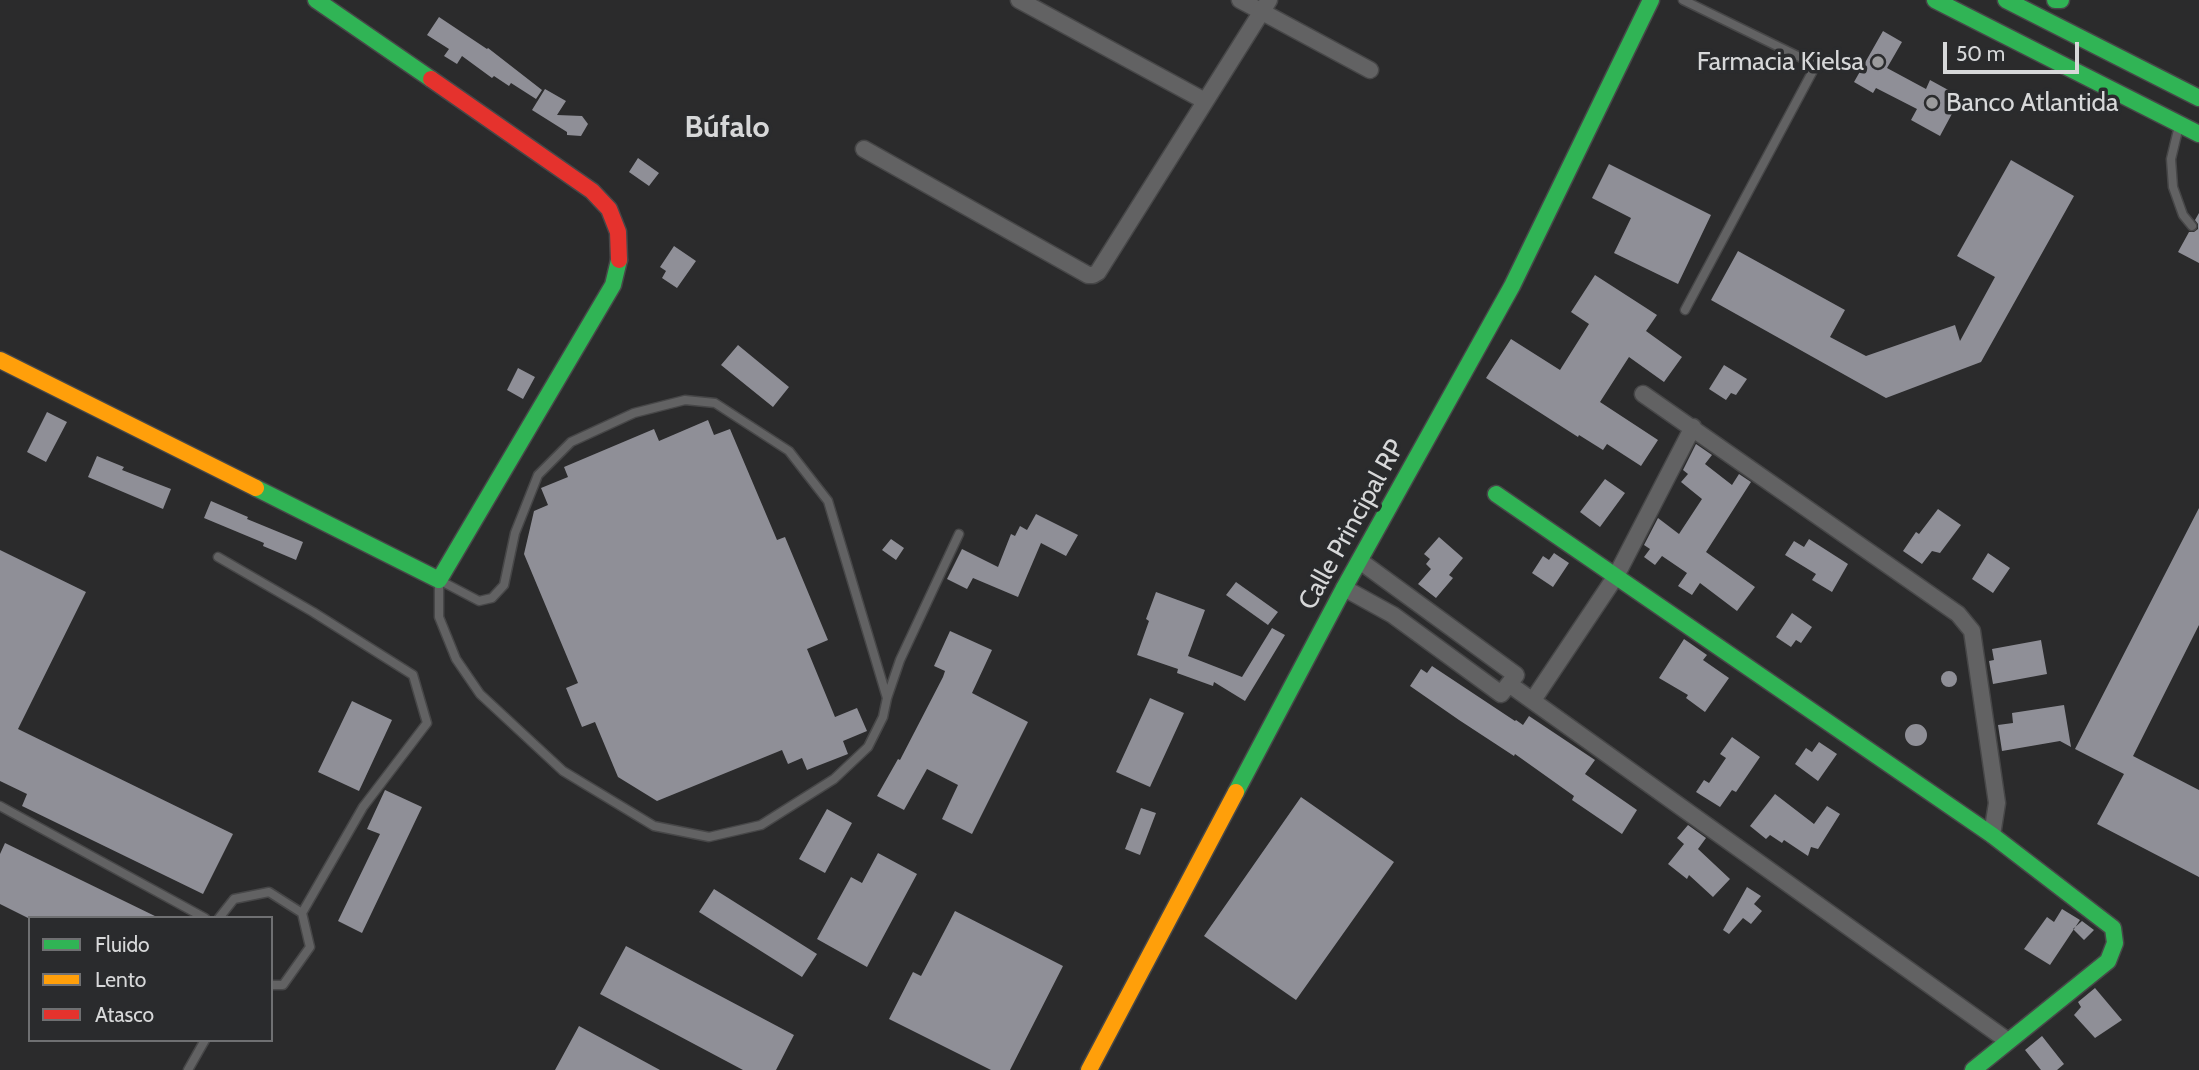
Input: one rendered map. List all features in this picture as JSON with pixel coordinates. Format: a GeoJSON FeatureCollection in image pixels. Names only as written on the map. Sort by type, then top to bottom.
{"type":"FeatureCollection","features":[{"type":"Feature","properties":{"kind":"main road"},"geometry":{"type":"LineString","coordinates":[[0,360],[439,580],[613,285],[619,259],[618,232],[609,209],[592,191],[316,0]]}},
{"type":"Feature","properties":{"kind":"main road","name":"Calle Principal RP"},"geometry":{"type":"LineString","coordinates":[[1089,1070],[1344,587],[1512,286],[1651,0]]}},
{"type":"Feature","properties":{"kind":"main road"},"geometry":{"type":"LineString","coordinates":[[1935,0],[2190,103]]}},
{"type":"Feature","properties":{"kind":"main road"},"geometry":{"type":"LineString","coordinates":[[2006,0],[2190,103],[2199,134]]}},
{"type":"Feature","properties":{"kind":"main road"},"geometry":{"type":"LineString","coordinates":[[1496,494],[1992,835],[2113,928],[2115,943],[2108,961],[1973,1070]]}},
{"type":"Feature","properties":{"kind":"street"},"geometry":{"type":"LineString","coordinates":[[1019,0],[1205,101]]}},
{"type":"Feature","properties":{"kind":"street"},"geometry":{"type":"LineString","coordinates":[[1240,0],[1265,6],[1370,70]]}},
{"type":"Feature","properties":{"kind":"street"},"geometry":{"type":"LineString","coordinates":[[864,149],[1088,275],[1093,275],[1098,272],[1265,6]]}},
{"type":"Feature","properties":{"kind":"street"},"geometry":{"type":"LineString","coordinates":[[1643,394],[1958,614],[1972,631],[1997,803],[1992,835]]}},
{"type":"Feature","properties":{"kind":"street"},"geometry":{"type":"LineString","coordinates":[[1533,700],[1616,576],[1693,427]]}},
{"type":"Feature","properties":{"kind":"street"},"geometry":{"type":"LineString","coordinates":[[1360,561],[1509,684]]}},
{"type":"Feature","properties":{"kind":"street"},"geometry":{"type":"LineString","coordinates":[[1344,587],[1533,700],[2008,1041]]}},
{"type":"Feature","properties":{"kind":"lane"},"geometry":{"type":"LineString","coordinates":[[1683,0],[1816,65],[1685,310]]}},
{"type":"Feature","properties":{"kind":"lane"},"geometry":{"type":"LineString","coordinates":[[2190,103],[2171,159],[2173,187],[2183,215],[2192,226]]}},
{"type":"Feature","properties":{"kind":"lane"},"geometry":{"type":"LineString","coordinates":[[887,698],[828,501],[789,451],[715,403],[685,400],[634,413],[570,442],[538,475],[515,533],[504,585],[492,598],[479,601],[439,580],[439,617],[456,659],[480,694],[563,771],[654,826],[709,837],[761,825],[834,779],[868,747],[883,717],[900,660],[959,534]]}},
{"type":"Feature","properties":{"kind":"lane"},"geometry":{"type":"LineString","coordinates":[[218,557],[313,612],[413,676],[427,723],[363,807],[302,913],[310,947],[283,985],[273,985]]}},
{"type":"Feature","properties":{"kind":"lane"},"geometry":{"type":"LineString","coordinates":[[0,806],[201,916]]}},
{"type":"Feature","properties":{"kind":"lane"},"geometry":{"type":"LineString","coordinates":[[221,916],[234,899],[269,892],[302,913]]}},
{"type":"Feature","properties":{"kind":"lane"},"geometry":{"type":"LineString","coordinates":[[188,1070],[204,1042]]}},
{"type":"Feature","properties":{"kind":"building"},"geometry":{"type":"Polygon","coordinates":[[[439,17],[488,48],[542,90],[536,99],[511,83],[509,86],[494,76],[492,78],[462,56],[457,64],[444,56],[449,49],[427,35],[439,17]]]}},
{"type":"Feature","properties":{"kind":"building"},"geometry":{"type":"Polygon","coordinates":[[[1883,31],[1902,42],[1887,68],[1926,89],[1930,80],[1961,97],[1940,136],[1911,120],[1917,109],[1876,88],[1873,93],[1854,82],[1883,31]]]}},
{"type":"Feature","properties":{"kind":"building"},"geometry":{"type":"Polygon","coordinates":[[[545,89],[566,101],[557,115],[582,116],[588,124],[581,136],[567,135],[567,132],[532,110],[545,89]]]}},
{"type":"Feature","properties":{"kind":"building"},"geometry":{"type":"Polygon","coordinates":[[[638,158],[659,173],[649,186],[629,172],[638,158]]]}},
{"type":"Feature","properties":{"kind":"building"},"geometry":{"type":"Polygon","coordinates":[[[2011,160],[2074,196],[1981,362],[1886,398],[1711,300],[1738,251],[1845,310],[1830,337],[1866,356],[1955,325],[1960,341],[1995,277],[1957,256],[2011,160]]]}},
{"type":"Feature","properties":{"kind":"building"},"geometry":{"type":"Polygon","coordinates":[[[1609,164],[1711,215],[1678,284],[1614,253],[1631,218],[1592,198],[1609,164]]]}},
{"type":"Feature","properties":{"kind":"building"},"geometry":{"type":"Polygon","coordinates":[[[2199,213],[2199,263],[2178,252],[2189,232],[2198,229],[2195,220],[2199,213]]]}},
{"type":"Feature","properties":{"kind":"building"},"geometry":{"type":"Polygon","coordinates":[[[674,246],[696,261],[677,288],[662,278],[666,271],[660,267],[674,246]]]}},
{"type":"Feature","properties":{"kind":"building"},"geometry":{"type":"Polygon","coordinates":[[[1595,275],[1657,315],[1646,331],[1682,357],[1664,382],[1629,357],[1600,402],[1658,440],[1641,466],[1607,444],[1603,450],[1579,435],[1578,437],[1486,378],[1511,339],[1560,370],[1589,324],[1571,312],[1595,275]]]}},
{"type":"Feature","properties":{"kind":"building"},"geometry":{"type":"Polygon","coordinates":[[[738,345],[789,387],[773,407],[721,365],[738,345]]]}},
{"type":"Feature","properties":{"kind":"building"},"geometry":{"type":"Polygon","coordinates":[[[1724,365],[1747,379],[1736,395],[1731,393],[1726,400],[1709,389],[1724,365]]]}},
{"type":"Feature","properties":{"kind":"building"},"geometry":{"type":"Polygon","coordinates":[[[518,368],[535,377],[523,399],[507,390],[518,368]]]}},
{"type":"Feature","properties":{"kind":"building"},"geometry":{"type":"Polygon","coordinates":[[[47,412],[67,422],[46,462],[27,452],[47,412]]]}},
{"type":"Feature","properties":{"kind":"building"},"geometry":{"type":"Polygon","coordinates":[[[708,420],[714,435],[730,429],[777,540],[785,537],[828,640],[807,649],[835,717],[857,708],[867,731],[843,741],[848,754],[807,770],[802,758],[788,764],[782,750],[657,801],[618,777],[595,722],[582,727],[566,688],[578,683],[524,554],[534,511],[548,505],[541,488],[568,477],[564,467],[654,429],[659,441],[708,420]]]}},
{"type":"Feature","properties":{"kind":"building"},"geometry":{"type":"Polygon","coordinates":[[[1696,444],[1712,455],[1705,464],[1732,485],[1739,474],[1751,482],[1706,552],[1755,587],[1737,611],[1700,583],[1692,595],[1678,586],[1687,573],[1662,556],[1655,565],[1644,557],[1650,549],[1644,545],[1658,518],[1679,534],[1702,499],[1681,482],[1688,474],[1683,470],[1696,444]]]}},
{"type":"Feature","properties":{"kind":"building"},"geometry":{"type":"Polygon","coordinates":[[[97,456],[124,467],[122,470],[171,489],[163,509],[88,477],[97,456]]]}},
{"type":"Feature","properties":{"kind":"building"},"geometry":{"type":"Polygon","coordinates":[[[1605,479],[1625,493],[1600,527],[1580,512],[1605,479]]]}},
{"type":"Feature","properties":{"kind":"building"},"geometry":{"type":"Polygon","coordinates":[[[211,501],[303,542],[296,560],[263,546],[264,543],[204,518],[211,501]]]}},
{"type":"Feature","properties":{"kind":"building"},"geometry":{"type":"Polygon","coordinates":[[[2199,508],[2199,625],[2133,756],[2199,790],[2199,877],[2097,824],[2124,774],[2075,749],[2199,508]]]}},
{"type":"Feature","properties":{"kind":"building"},"geometry":{"type":"Polygon","coordinates":[[[1938,509],[1961,525],[1940,553],[1932,551],[1922,564],[1903,551],[1916,532],[1919,534],[1938,509]]]}},
{"type":"Feature","properties":{"kind":"building"},"geometry":{"type":"Polygon","coordinates":[[[1036,514],[1078,535],[1066,556],[1041,543],[1018,597],[973,578],[967,589],[947,579],[962,549],[998,567],[1011,534],[1015,536],[1020,526],[1027,530],[1036,514]]]}},
{"type":"Feature","properties":{"kind":"building"},"geometry":{"type":"Polygon","coordinates":[[[1439,537],[1463,558],[1449,575],[1453,578],[1436,598],[1418,584],[1431,569],[1426,564],[1430,559],[1424,554],[1439,537]]]}},
{"type":"Feature","properties":{"kind":"building"},"geometry":{"type":"Polygon","coordinates":[[[891,539],[904,548],[896,560],[882,550],[891,539]]]}},
{"type":"Feature","properties":{"kind":"building"},"geometry":{"type":"Polygon","coordinates":[[[1809,539],[1848,564],[1832,592],[1812,580],[1816,574],[1785,555],[1794,541],[1804,547],[1809,539]]]}},
{"type":"Feature","properties":{"kind":"building"},"geometry":{"type":"Polygon","coordinates":[[[0,550],[86,592],[18,729],[233,834],[203,894],[22,806],[27,794],[0,781],[0,550]]]}},
{"type":"Feature","properties":{"kind":"building"},"geometry":{"type":"Polygon","coordinates":[[[1554,553],[1569,563],[1553,587],[1532,573],[1543,556],[1549,560],[1554,553]]]}},
{"type":"Feature","properties":{"kind":"building"},"geometry":{"type":"Polygon","coordinates":[[[1988,553],[2010,568],[1993,593],[1972,579],[1988,553]]]}},
{"type":"Feature","properties":{"kind":"building"},"geometry":{"type":"Polygon","coordinates":[[[1236,582],[1278,612],[1268,625],[1226,595],[1236,582]]]}},
{"type":"Feature","properties":{"kind":"building"},"geometry":{"type":"Polygon","coordinates":[[[1156,592],[1205,610],[1188,656],[1242,677],[1272,628],[1285,635],[1245,701],[1214,682],[1213,686],[1177,673],[1178,669],[1137,655],[1156,592]]]}},
{"type":"Feature","properties":{"kind":"building"},"geometry":{"type":"Polygon","coordinates":[[[1792,613],[1812,627],[1801,643],[1796,640],[1791,647],[1776,637],[1792,613]]]}},
{"type":"Feature","properties":{"kind":"building"},"geometry":{"type":"Polygon","coordinates":[[[950,631],[992,650],[972,693],[1028,722],[972,834],[942,819],[958,785],[927,769],[904,810],[877,796],[898,759],[900,760],[943,677],[945,671],[934,666],[950,631]]]}},
{"type":"Feature","properties":{"kind":"building"},"geometry":{"type":"Polygon","coordinates":[[[1684,639],[1707,655],[1703,660],[1729,678],[1705,712],[1686,698],[1688,695],[1659,678],[1684,639]]]}},
{"type":"Feature","properties":{"kind":"building"},"geometry":{"type":"Polygon","coordinates":[[[2041,640],[2047,674],[1993,684],[1989,661],[1994,660],[1992,649],[2041,640]]]}},
{"type":"Feature","properties":{"kind":"building"},"geometry":{"type":"Polygon","coordinates":[[[1432,666],[1515,721],[1523,725],[1529,716],[1595,760],[1585,774],[1637,810],[1622,834],[1572,800],[1574,796],[1515,754],[1514,756],[1410,686],[1421,669],[1427,673],[1432,666]]]}},
{"type":"Feature","properties":{"kind":"building"},"geometry":{"type":"Polygon","coordinates":[[[1949,671],[1955,673],[1955,685],[1949,687],[1943,685],[1941,679],[1943,673],[1949,671]]]}},
{"type":"Feature","properties":{"kind":"building"},"geometry":{"type":"Polygon","coordinates":[[[1150,698],[1184,713],[1150,787],[1116,772],[1150,698]]]}},
{"type":"Feature","properties":{"kind":"building"},"geometry":{"type":"Polygon","coordinates":[[[352,701],[392,720],[359,791],[318,772],[352,701]]]}},
{"type":"Feature","properties":{"kind":"building"},"geometry":{"type":"Polygon","coordinates":[[[2064,705],[2071,747],[2060,741],[2002,751],[1998,725],[2013,723],[2012,713],[2064,705]]]}},
{"type":"Feature","properties":{"kind":"building"},"geometry":{"type":"Polygon","coordinates":[[[1916,724],[1924,727],[1927,735],[1924,743],[1916,746],[1908,743],[1905,735],[1908,727],[1916,724]]]}},
{"type":"Feature","properties":{"kind":"building"},"geometry":{"type":"Polygon","coordinates":[[[1732,737],[1760,757],[1736,792],[1732,790],[1720,807],[1696,792],[1704,780],[1709,783],[1726,758],[1720,754],[1732,737]]]}},
{"type":"Feature","properties":{"kind":"building"},"geometry":{"type":"Polygon","coordinates":[[[1819,742],[1837,754],[1818,781],[1795,764],[1806,748],[1812,752],[1819,742]]]}},
{"type":"Feature","properties":{"kind":"building"},"geometry":{"type":"Polygon","coordinates":[[[385,790],[422,807],[362,933],[338,921],[380,834],[367,829],[385,790]]]}},
{"type":"Feature","properties":{"kind":"building"},"geometry":{"type":"Polygon","coordinates":[[[1775,794],[1814,824],[1827,806],[1840,814],[1818,849],[1811,847],[1808,856],[1784,840],[1782,843],[1770,835],[1766,839],[1750,826],[1775,794]]]}},
{"type":"Feature","properties":{"kind":"building"},"geometry":{"type":"Polygon","coordinates":[[[1301,797],[1394,862],[1296,1000],[1204,936],[1301,797]]]}},
{"type":"Feature","properties":{"kind":"building"},"geometry":{"type":"Polygon","coordinates":[[[1141,808],[1156,813],[1140,855],[1125,849],[1141,808]]]}},
{"type":"Feature","properties":{"kind":"building"},"geometry":{"type":"Polygon","coordinates":[[[827,809],[852,823],[825,873],[799,859],[827,809]]]}},
{"type":"Feature","properties":{"kind":"building"},"geometry":{"type":"Polygon","coordinates":[[[1688,825],[1706,838],[1698,849],[1730,879],[1713,897],[1689,875],[1687,879],[1668,864],[1684,844],[1677,838],[1688,825]]]}},
{"type":"Feature","properties":{"kind":"building"},"geometry":{"type":"Polygon","coordinates":[[[5,843],[155,916],[28,918],[0,904],[0,854],[5,843]]]}},
{"type":"Feature","properties":{"kind":"building"},"geometry":{"type":"Polygon","coordinates":[[[878,853],[917,874],[867,967],[817,939],[851,877],[862,883],[878,853]]]}},
{"type":"Feature","properties":{"kind":"building"},"geometry":{"type":"Polygon","coordinates":[[[1747,887],[1761,896],[1754,904],[1762,911],[1751,924],[1743,918],[1729,934],[1723,930],[1747,887]]]}},
{"type":"Feature","properties":{"kind":"building"},"geometry":{"type":"Polygon","coordinates":[[[714,889],[817,954],[802,977],[699,912],[714,889]]]}},
{"type":"Feature","properties":{"kind":"building"},"geometry":{"type":"Polygon","coordinates":[[[2062,909],[2080,920],[2050,965],[2024,949],[2047,917],[2054,922],[2062,909]]]}},
{"type":"Feature","properties":{"kind":"building"},"geometry":{"type":"Polygon","coordinates":[[[955,911],[1063,966],[1010,1070],[991,1070],[889,1019],[913,972],[921,976],[955,911]]]}},
{"type":"Feature","properties":{"kind":"building"},"geometry":{"type":"Polygon","coordinates":[[[2082,921],[2094,930],[2084,940],[2073,929],[2082,921]]]}},
{"type":"Feature","properties":{"kind":"building"},"geometry":{"type":"Polygon","coordinates":[[[626,946],[794,1035],[776,1070],[743,1070],[600,994],[626,946]]]}},
{"type":"Feature","properties":{"kind":"building"},"geometry":{"type":"Polygon","coordinates":[[[2095,988],[2122,1020],[2095,1038],[2074,1015],[2081,1007],[2078,1002],[2095,988]]]}},
{"type":"Feature","properties":{"kind":"building"},"geometry":{"type":"Polygon","coordinates":[[[579,1026],[660,1070],[555,1070],[579,1026]]]}},
{"type":"Feature","properties":{"kind":"building"},"geometry":{"type":"Polygon","coordinates":[[[2042,1036],[2064,1064],[2057,1070],[2041,1070],[2025,1050],[2042,1036]]]}},
{"type":"Feature","properties":{"kind":"traffic: fast"},"geometry":{"type":"LineString","coordinates":[[316,0],[431,79]]}},
{"type":"Feature","properties":{"kind":"traffic: fast"},"geometry":{"type":"LineString","coordinates":[[1236,792],[1344,588],[1512,286],[1651,0]]}},
{"type":"Feature","properties":{"kind":"traffic: fast"},"geometry":{"type":"LineString","coordinates":[[1935,0],[2199,134]]}},
{"type":"Feature","properties":{"kind":"traffic: fast"},"geometry":{"type":"LineString","coordinates":[[2006,0],[2199,98]]}},
{"type":"Feature","properties":{"kind":"traffic: fast"},"geometry":{"type":"LineString","coordinates":[[2055,0],[2061,0]]}},
{"type":"Feature","properties":{"kind":"traffic: fast"},"geometry":{"type":"LineString","coordinates":[[256,488],[439,580],[613,285],[619,260]]}},
{"type":"Feature","properties":{"kind":"traffic: fast"},"geometry":{"type":"LineString","coordinates":[[1496,494],[1992,835],[2113,928],[2115,943],[2108,961],[1973,1070]]}},
{"type":"Feature","properties":{"kind":"traffic: slow"},"geometry":{"type":"LineString","coordinates":[[0,360],[256,488]]}},
{"type":"Feature","properties":{"kind":"traffic: slow"},"geometry":{"type":"LineString","coordinates":[[1089,1070],[1236,792]]}},
{"type":"Feature","properties":{"kind":"traffic: jam"},"geometry":{"type":"LineString","coordinates":[[431,79],[592,191],[609,209],[618,232],[619,260]]}},
{"type":"Feature","properties":{"kind":"place","name":"Farmacia Kielsa"},"geometry":{"type":"Point","coordinates":[1878,62]}},
{"type":"Feature","properties":{"kind":"place","name":"Banco Atlantida"},"geometry":{"type":"Point","coordinates":[1932,103]}},
{"type":"Feature","properties":{"kind":"district","name":"Búfalo"},"geometry":{"type":"Point","coordinates":[727,128]}}]}
